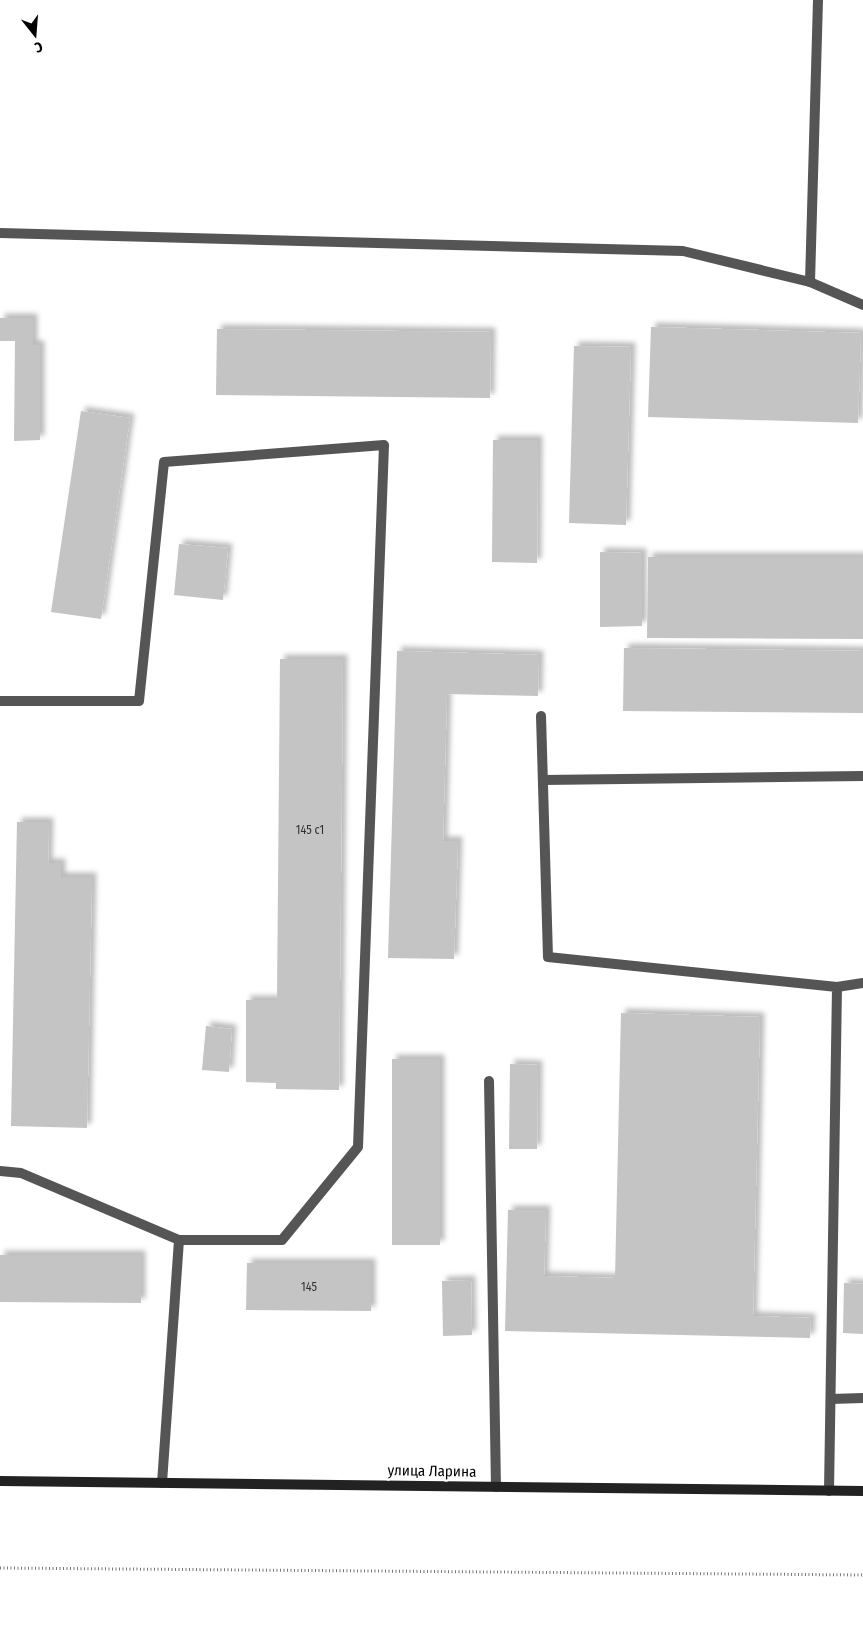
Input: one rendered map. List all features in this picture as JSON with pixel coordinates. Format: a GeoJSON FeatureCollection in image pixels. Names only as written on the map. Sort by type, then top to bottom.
{"type":"FeatureCollection","features":[{"type":"Feature","properties":{"kind":"street","name":"улица Ларина"},"geometry":{"type":"LineString","coordinates":[[0,1481],[863,1491]]}},
{"type":"Feature","properties":{"kind":"lane"},"geometry":{"type":"LineString","coordinates":[[810,282],[818,0]]}},
{"type":"Feature","properties":{"kind":"lane"},"geometry":{"type":"LineString","coordinates":[[0,233],[683,251],[810,282],[863,305]]}},
{"type":"Feature","properties":{"kind":"lane"},"geometry":{"type":"LineString","coordinates":[[0,701],[139,701],[164,462],[384,445],[358,1147],[282,1240],[179,1240],[21,1173],[0,1171]]}},
{"type":"Feature","properties":{"kind":"lane"},"geometry":{"type":"LineString","coordinates":[[541,716],[548,957],[837,988],[863,983]]}},
{"type":"Feature","properties":{"kind":"lane"},"geometry":{"type":"LineString","coordinates":[[543,780],[863,776]]}},
{"type":"Feature","properties":{"kind":"lane"},"geometry":{"type":"LineString","coordinates":[[829,1491],[837,988]]}},
{"type":"Feature","properties":{"kind":"lane"},"geometry":{"type":"LineString","coordinates":[[489,1082],[496,1487]]}},
{"type":"Feature","properties":{"kind":"lane"},"geometry":{"type":"LineString","coordinates":[[162,1483],[179,1240]]}},
{"type":"Feature","properties":{"kind":"lane"},"geometry":{"type":"LineString","coordinates":[[831,1399],[863,1398]]}},
{"type":"Feature","properties":{"kind":"path"},"geometry":{"type":"LineString","coordinates":[[0,1568],[863,1575]]}},
{"type":"Feature","properties":{"kind":"building"},"geometry":{"type":"Polygon","coordinates":[[[0,318],[33,318],[33,345],[40,345],[40,440],[14,441],[15,341],[0,341],[0,318]]]}},
{"type":"Feature","properties":{"kind":"building"},"geometry":{"type":"Polygon","coordinates":[[[651,327],[861,333],[858,423],[648,417],[651,327]]]}},
{"type":"Feature","properties":{"kind":"building"},"geometry":{"type":"Polygon","coordinates":[[[217,329],[491,332],[490,398],[216,395],[217,329]]]}},
{"type":"Feature","properties":{"kind":"building"},"geometry":{"type":"Polygon","coordinates":[[[574,346],[631,347],[626,525],[569,523],[574,346]]]}},
{"type":"Feature","properties":{"kind":"building"},"geometry":{"type":"Polygon","coordinates":[[[81,411],[130,418],[101,619],[51,612],[81,411]]]}},
{"type":"Feature","properties":{"kind":"building"},"geometry":{"type":"Polygon","coordinates":[[[493,440],[538,440],[537,563],[492,562],[493,440]]]}},
{"type":"Feature","properties":{"kind":"building"},"geometry":{"type":"Polygon","coordinates":[[[179,544],[228,548],[223,600],[174,595],[179,544]]]}},
{"type":"Feature","properties":{"kind":"building"},"geometry":{"type":"Polygon","coordinates":[[[600,552],[642,553],[642,626],[600,627],[600,552]]]}},
{"type":"Feature","properties":{"kind":"building"},"geometry":{"type":"Polygon","coordinates":[[[648,557],[863,557],[863,639],[647,638],[648,557]]]}},
{"type":"Feature","properties":{"kind":"building"},"geometry":{"type":"Polygon","coordinates":[[[624,648],[863,651],[863,713],[623,711],[624,648]]]}},
{"type":"Feature","properties":{"kind":"building"},"geometry":{"type":"Polygon","coordinates":[[[397,651],[539,655],[538,696],[447,694],[443,841],[458,841],[454,959],[388,958],[397,651]]]}},
{"type":"Feature","properties":{"kind":"building"},"geometry":{"type":"Polygon","coordinates":[[[280,659],[343,659],[339,1090],[276,1089],[276,1083],[246,1082],[246,1000],[277,1000],[280,659]]]}},
{"type":"Feature","properties":{"kind":"building"},"geometry":{"type":"Polygon","coordinates":[[[17,822],[49,822],[48,863],[61,863],[61,877],[92,877],[87,1128],[11,1126],[17,822]]]}},
{"type":"Feature","properties":{"kind":"building"},"geometry":{"type":"Polygon","coordinates":[[[621,1013],[760,1017],[753,1316],[811,1318],[810,1338],[505,1331],[508,1210],[546,1210],[544,1276],[615,1278],[621,1013]]]}},
{"type":"Feature","properties":{"kind":"building"},"geometry":{"type":"Polygon","coordinates":[[[206,1026],[232,1029],[229,1072],[202,1070],[206,1026]]]}},
{"type":"Feature","properties":{"kind":"building"},"geometry":{"type":"Polygon","coordinates":[[[392,1059],[440,1059],[440,1245],[392,1245],[392,1059]]]}},
{"type":"Feature","properties":{"kind":"building"},"geometry":{"type":"Polygon","coordinates":[[[510,1064],[538,1065],[537,1149],[509,1149],[510,1064]]]}},
{"type":"Feature","properties":{"kind":"building"},"geometry":{"type":"Polygon","coordinates":[[[0,1255],[141,1255],[141,1303],[0,1302],[0,1255]]]}},
{"type":"Feature","properties":{"kind":"building"},"geometry":{"type":"Polygon","coordinates":[[[247,1263],[371,1263],[371,1311],[246,1310],[247,1263]]]}},
{"type":"Feature","properties":{"kind":"building"},"geometry":{"type":"Polygon","coordinates":[[[471,1280],[472,1335],[443,1336],[442,1281],[471,1280]]]}},
{"type":"Feature","properties":{"kind":"building"},"geometry":{"type":"Polygon","coordinates":[[[844,1283],[863,1284],[863,1334],[843,1333],[844,1283]]]}}]}
